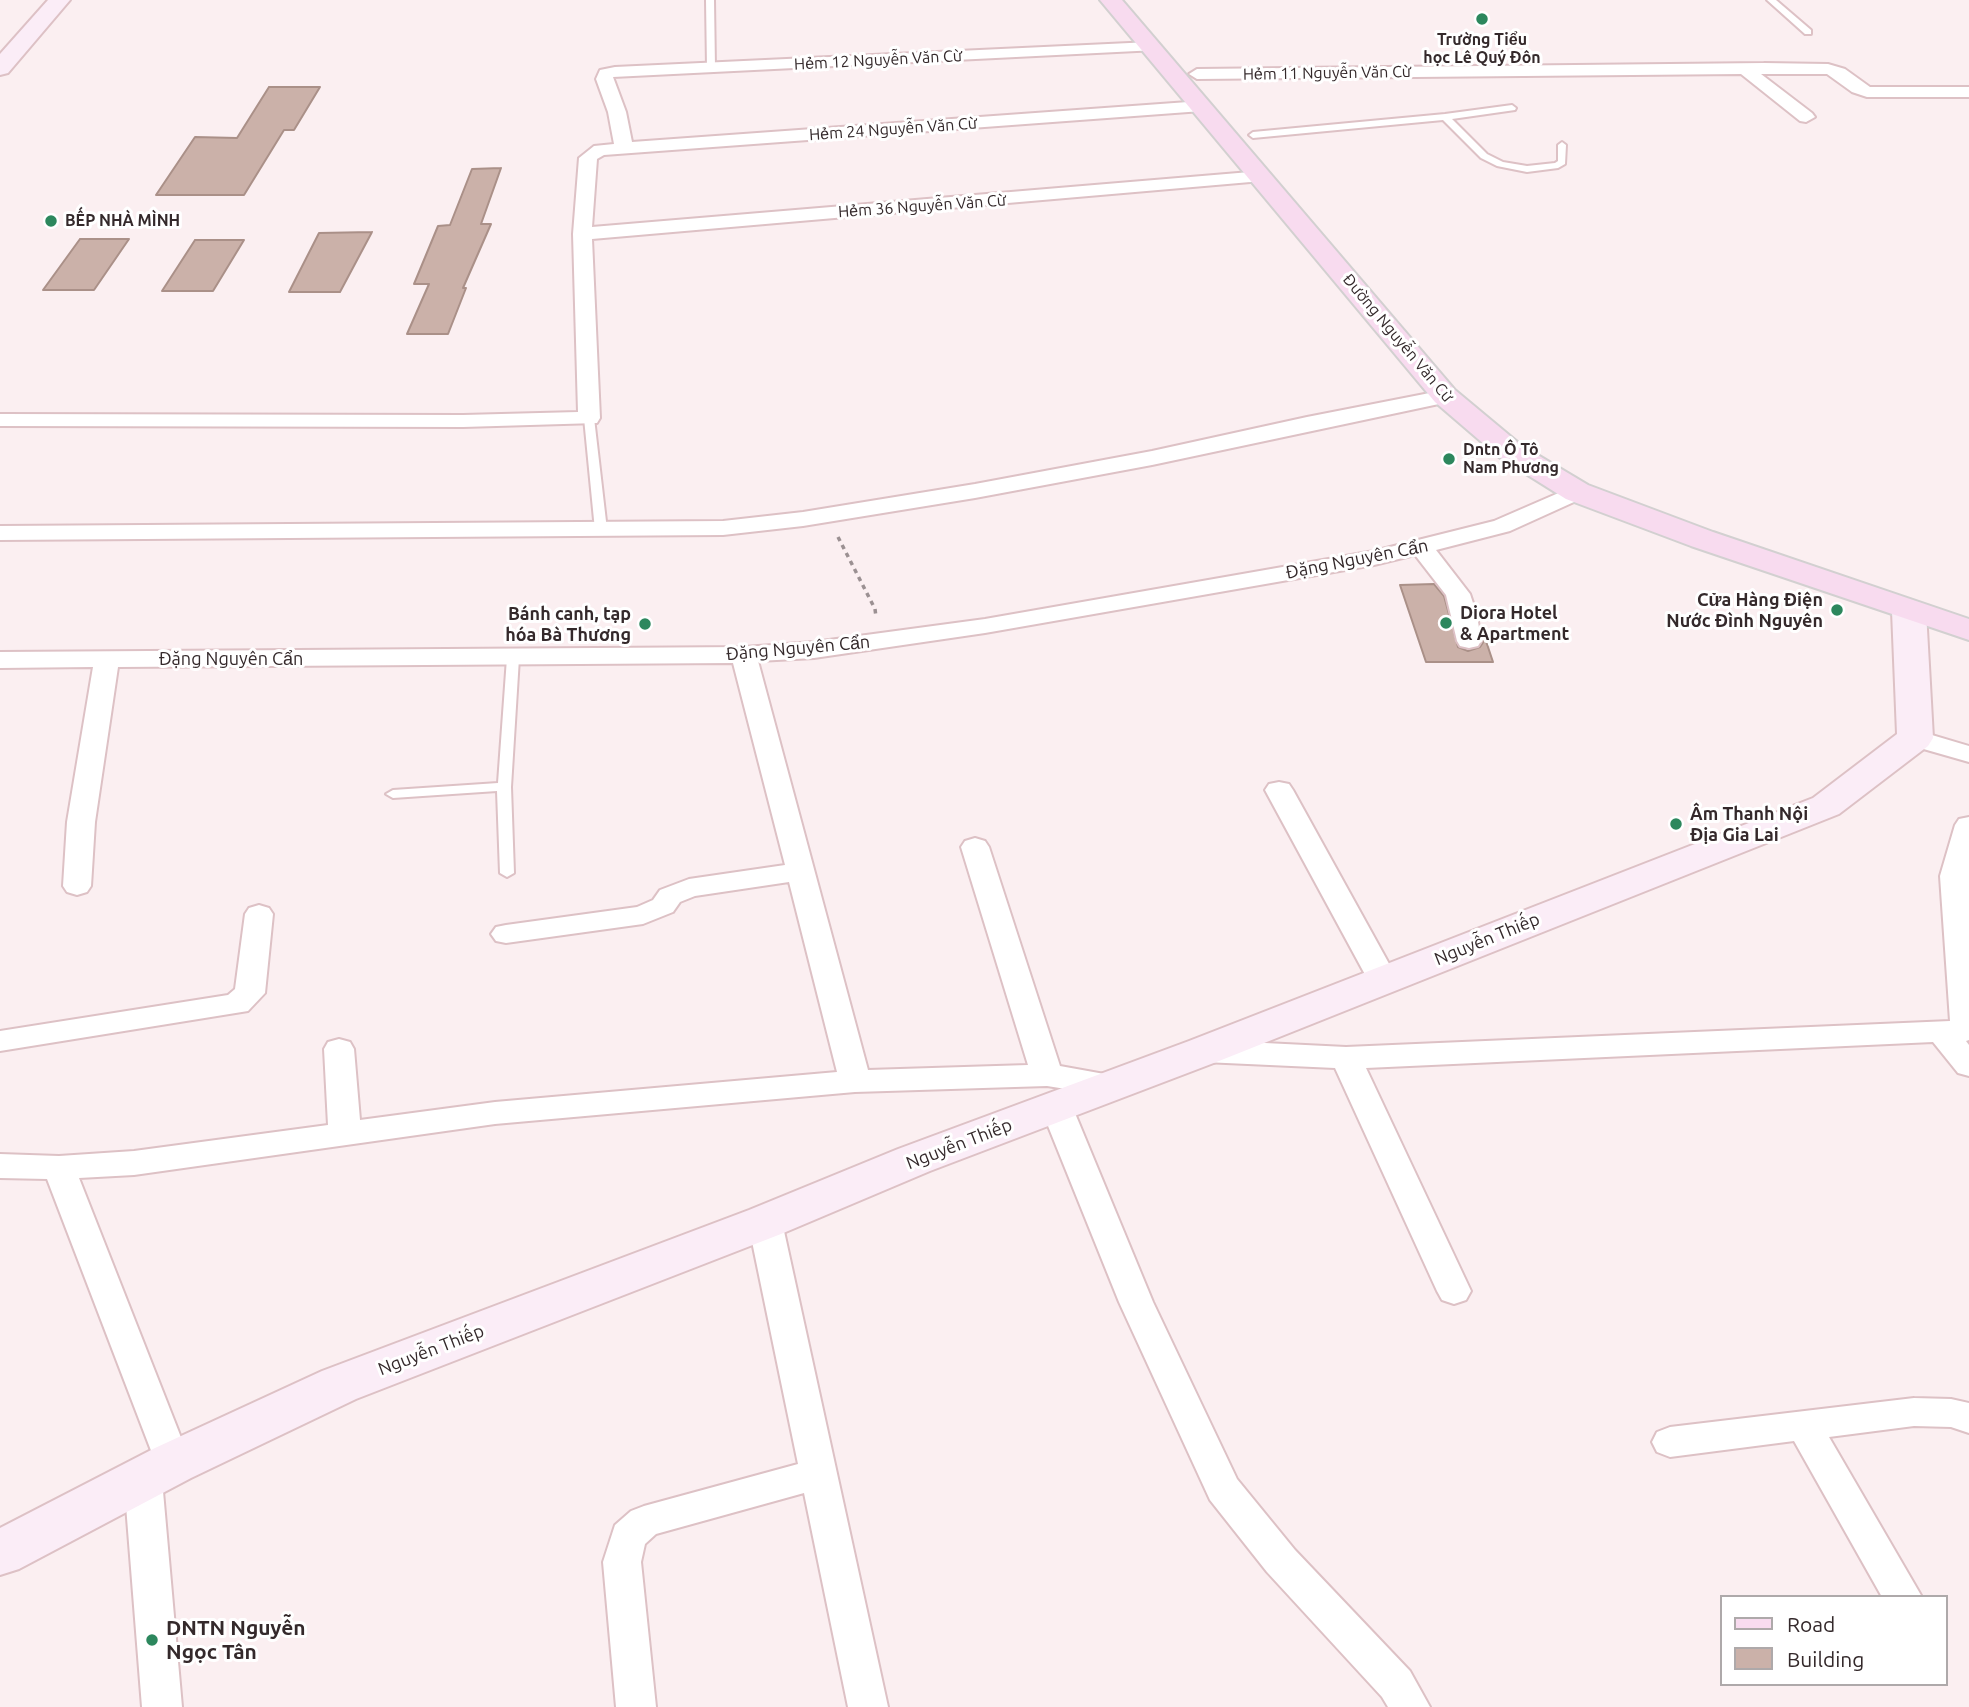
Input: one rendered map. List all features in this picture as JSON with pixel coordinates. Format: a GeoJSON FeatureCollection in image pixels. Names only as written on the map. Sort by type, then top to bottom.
{"type":"FeatureCollection","features":[{"type":"Feature","properties":{"kind":"main road","name":"Đường Nguyễn Văn Cừ"},"geometry":{"type":"LineString","coordinates":[[1111,0],[1151,47],[1253,135],[1440,348]]}},
{"type":"Feature","properties":{"kind":"main road","name":"Đường Nguyễn Văn Cừ"},"geometry":{"type":"LineString","coordinates":[[1133,0],[1186,75],[1202,106],[1376,312],[1456,387],[1510,451],[1577,492],[1969,630]]}},
{"type":"Feature","properties":{"kind":"main road"},"geometry":{"type":"LineString","coordinates":[[1376,312],[1405,308]]}},
{"type":"Feature","properties":{"kind":"main road","name":"Đường Nguyễn Văn Cừ"},"geometry":{"type":"LineString","coordinates":[[1456,387],[1577,468],[1969,613]]}},
{"type":"Feature","properties":{"kind":"street"},"geometry":{"type":"LineString","coordinates":[[4,59],[59,0]]}},
{"type":"Feature","properties":{"kind":"street","name":"Hẻm 12 Nguyễn Văn Cừ"},"geometry":{"type":"LineString","coordinates":[[624,149],[617,112],[604,79],[606,74],[1151,47]]}},
{"type":"Feature","properties":{"kind":"street"},"geometry":{"type":"LineString","coordinates":[[1752,69],[1748,72],[1750,76],[1806,117]]}},
{"type":"Feature","properties":{"kind":"street","name":"Hẻm 11 Nguyễn Văn Cừ"},"geometry":{"type":"LineString","coordinates":[[1186,75],[1836,70],[1867,92],[1969,92]]}},
{"type":"Feature","properties":{"kind":"street","name":"Hẻm 24 Nguyễn Văn Cừ"},"geometry":{"type":"LineString","coordinates":[[582,234],[588,158],[600,150],[1202,106]]}},
{"type":"Feature","properties":{"kind":"street","name":"Hẻm 36 Nguyễn Văn Cừ"},"geometry":{"type":"LineString","coordinates":[[582,234],[1262,176]]}},
{"type":"Feature","properties":{"kind":"street"},"geometry":{"type":"LineString","coordinates":[[0,420],[463,421],[589,418],[582,234]]}},
{"type":"Feature","properties":{"kind":"street"},"geometry":{"type":"LineString","coordinates":[[0,533],[723,528],[827,515],[1139,460],[1456,387]]}},
{"type":"Feature","properties":{"kind":"street","name":"Đặng Nguyên Cẩn"},"geometry":{"type":"LineString","coordinates":[[0,660],[744,655],[871,642],[985,626],[1422,548],[1502,526],[1577,492]]}},
{"type":"Feature","properties":{"kind":"street"},"geometry":{"type":"LineString","coordinates":[[1422,548],[1458,594],[1469,640]]}},
{"type":"Feature","properties":{"kind":"street"},"geometry":{"type":"LineString","coordinates":[[1909,611],[1915,738],[1969,754]]}},
{"type":"Feature","properties":{"kind":"street"},"geometry":{"type":"LineString","coordinates":[[744,655],[855,1081]]}},
{"type":"Feature","properties":{"kind":"street"},"geometry":{"type":"LineString","coordinates":[[77,886],[81,822],[107,659]]}},
{"type":"Feature","properties":{"kind":"street","name":"Nguyễn Thiếp"},"geometry":{"type":"LineString","coordinates":[[0,1553],[158,1471],[339,1385],[765,1222],[1052,1090],[1111,1085],[1205,1051],[1826,806],[1915,738]]}},
{"type":"Feature","properties":{"kind":"street"},"geometry":{"type":"LineString","coordinates":[[1279,790],[1383,980]]}},
{"type":"Feature","properties":{"kind":"street"},"geometry":{"type":"LineString","coordinates":[[1969,825],[1954,876],[1959,1031],[1969,1065]]}},
{"type":"Feature","properties":{"kind":"street"},"geometry":{"type":"LineString","coordinates":[[975,847],[1052,1090],[1136,1302],[1223,1489],[1282,1561],[1396,1684],[1409,1707]]}},
{"type":"Feature","properties":{"kind":"street"},"geometry":{"type":"LineString","coordinates":[[506,934],[643,915],[663,906],[670,896],[689,888],[802,871]]}},
{"type":"Feature","properties":{"kind":"street"},"geometry":{"type":"LineString","coordinates":[[0,1041],[237,1004],[250,993],[259,914]]}},
{"type":"Feature","properties":{"kind":"street"},"geometry":{"type":"LineString","coordinates":[[1205,1051],[1346,1058],[1959,1031]]}},
{"type":"Feature","properties":{"kind":"street"},"geometry":{"type":"LineString","coordinates":[[339,1049],[345,1133]]}},
{"type":"Feature","properties":{"kind":"street"},"geometry":{"type":"LineString","coordinates":[[1346,1058],[1454,1291]]}},
{"type":"Feature","properties":{"kind":"street"},"geometry":{"type":"LineString","coordinates":[[0,1166],[59,1168],[134,1163],[495,1113],[855,1081],[1052,1090]]}},
{"type":"Feature","properties":{"kind":"street"},"geometry":{"type":"LineString","coordinates":[[59,1168],[158,1471],[162,1707]]}},
{"type":"Feature","properties":{"kind":"street"},"geometry":{"type":"LineString","coordinates":[[765,1222],[868,1707]]}},
{"type":"Feature","properties":{"kind":"street"},"geometry":{"type":"LineString","coordinates":[[1670,1442],[1914,1412],[1951,1413],[1969,1418]]}},
{"type":"Feature","properties":{"kind":"street"},"geometry":{"type":"LineString","coordinates":[[1804,1426],[1902,1595]]}},
{"type":"Feature","properties":{"kind":"street"},"geometry":{"type":"LineString","coordinates":[[636,1707],[622,1562],[628,1536],[643,1522],[817,1474]]}},
{"type":"Feature","properties":{"kind":"lane"},"geometry":{"type":"LineString","coordinates":[[710,0],[711,68]]}},
{"type":"Feature","properties":{"kind":"lane"},"geometry":{"type":"LineString","coordinates":[[1771,0],[1808,32]]}},
{"type":"Feature","properties":{"kind":"lane"},"geometry":{"type":"LineString","coordinates":[[1253,135],[1511,108]]}},
{"type":"Feature","properties":{"kind":"lane"},"geometry":{"type":"LineString","coordinates":[[1445,117],[1484,156],[1515,168],[1535,169],[1558,165],[1562,162],[1562,145]]}},
{"type":"Feature","properties":{"kind":"lane"},"geometry":{"type":"LineString","coordinates":[[589,418],[601,530]]}},
{"type":"Feature","properties":{"kind":"lane"},"geometry":{"type":"LineString","coordinates":[[507,873],[504,787],[513,658]]}},
{"type":"Feature","properties":{"kind":"lane"},"geometry":{"type":"LineString","coordinates":[[393,794],[504,787]]}},
{"type":"Feature","properties":{"kind":"path"},"geometry":{"type":"LineString","coordinates":[[827,515],[875,609],[875,629],[871,642]]}},
{"type":"Feature","properties":{"kind":"building"},"geometry":{"type":"Polygon","coordinates":[[[269,87],[320,87],[294,130],[284,130],[244,195],[156,195],[195,137],[237,138],[269,87]]]}},
{"type":"Feature","properties":{"kind":"building"},"geometry":{"type":"Polygon","coordinates":[[[501,168],[481,224],[491,224],[463,288],[466,288],[448,334],[407,334],[429,284],[414,284],[438,226],[450,225],[472,169],[501,168]]]}},
{"type":"Feature","properties":{"kind":"building"},"geometry":{"type":"Polygon","coordinates":[[[372,232],[340,292],[289,292],[319,233],[372,232]]]}},
{"type":"Feature","properties":{"kind":"building"},"geometry":{"type":"Polygon","coordinates":[[[80,239],[129,239],[94,290],[43,290],[80,239]]]}},
{"type":"Feature","properties":{"kind":"building"},"geometry":{"type":"Polygon","coordinates":[[[195,240],[244,240],[213,291],[162,291],[195,240]]]}},
{"type":"Feature","properties":{"kind":"building","name":"Diora Hotel & Apartment"},"geometry":{"type":"Polygon","coordinates":[[[1434,584],[1444,596],[1458,647],[1468,651],[1480,647],[1484,641],[1482,629],[1493,662],[1426,662],[1400,585],[1434,584]]]}},
{"type":"Feature","properties":{"kind":"place","name":"Trường Tiểu học Lê Quý Đôn"},"geometry":{"type":"Point","coordinates":[1482,19]}},
{"type":"Feature","properties":{"kind":"place","name":"BẾP NHÀ MÌNH"},"geometry":{"type":"Point","coordinates":[51,221]}},
{"type":"Feature","properties":{"kind":"place","name":"Dntn Ô Tô Nam Phương"},"geometry":{"type":"Point","coordinates":[1449,459]}},
{"type":"Feature","properties":{"kind":"place","name":"Cửa Hàng Điện Nước Đình Nguyên"},"geometry":{"type":"Point","coordinates":[1837,610]}},
{"type":"Feature","properties":{"kind":"place","name":"Diora Hotel & Apartment"},"geometry":{"type":"Point","coordinates":[1446,623]}},
{"type":"Feature","properties":{"kind":"place","name":"Bánh canh, tạp hóa Bà Thương"},"geometry":{"type":"Point","coordinates":[645,624]}},
{"type":"Feature","properties":{"kind":"place","name":"Âm Thanh Nội Địa Gia Lai"},"geometry":{"type":"Point","coordinates":[1676,824]}},
{"type":"Feature","properties":{"kind":"place","name":"DNTN Nguyễn Ngọc Tân"},"geometry":{"type":"Point","coordinates":[152,1640]}}]}
